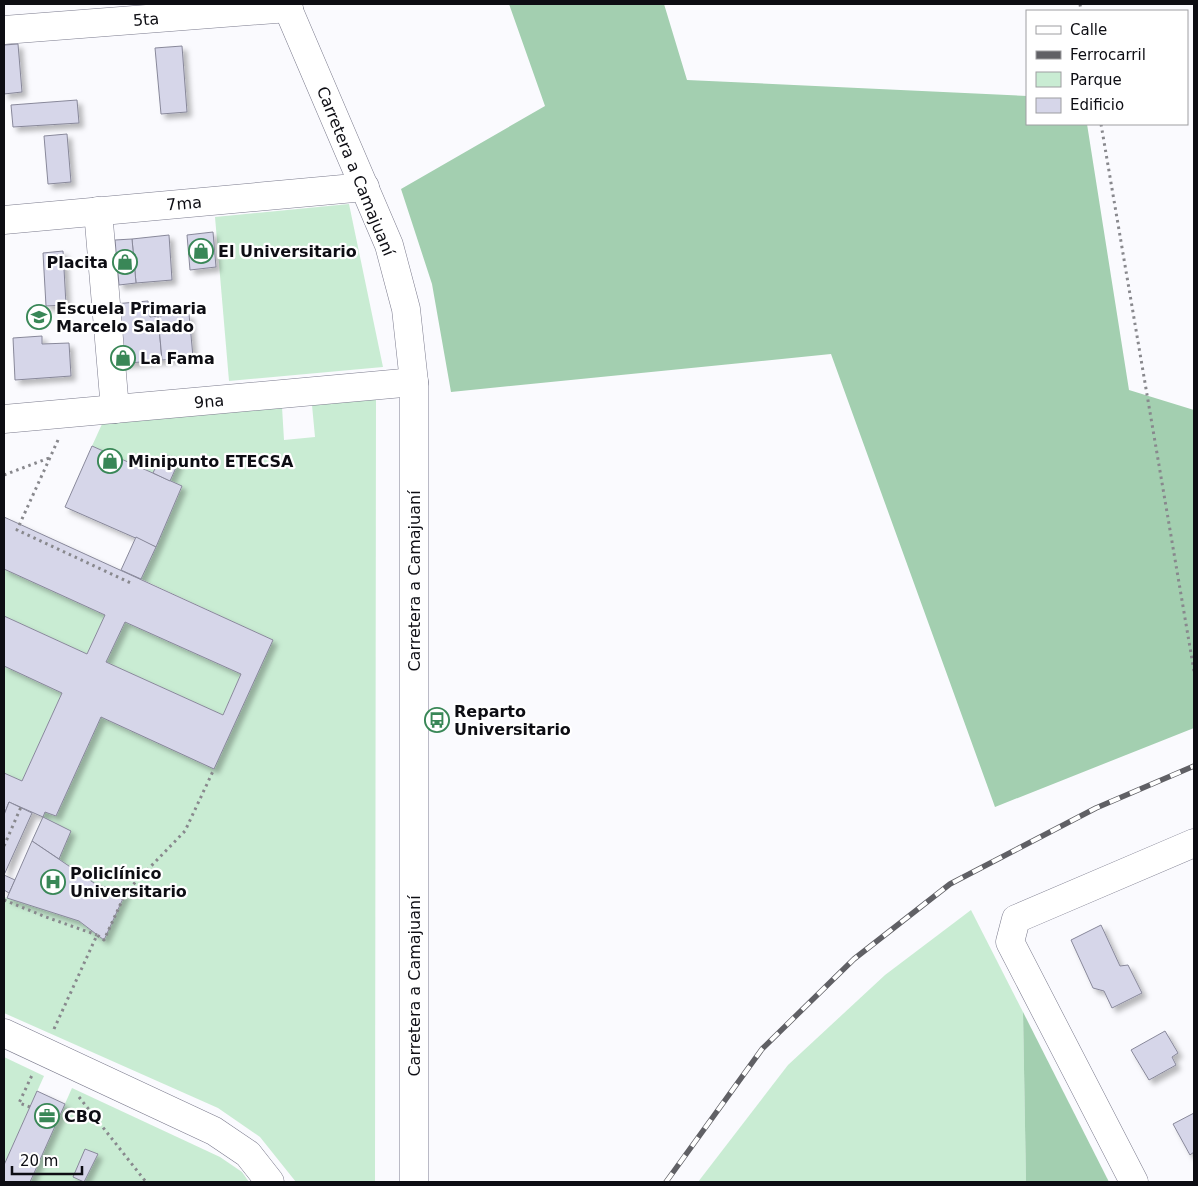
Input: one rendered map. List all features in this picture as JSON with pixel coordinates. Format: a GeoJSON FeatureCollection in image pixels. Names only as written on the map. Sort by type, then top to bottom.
{"type":"FeatureCollection","features":[{"type":"Feature","properties":{"kind":"street","name":"5ta"},"geometry":{"type":"LineString","coordinates":[[4,30],[288,6]]}},
{"type":"Feature","properties":{"kind":"street","name":"Carretera a Camajuaní"},"geometry":{"type":"LineString","coordinates":[[288,6],[389,245],[406,309],[414,382],[414,1182]]}},
{"type":"Feature","properties":{"kind":"street","name":"7ma"},"geometry":{"type":"LineString","coordinates":[[4,220],[364,187]]}},
{"type":"Feature","properties":{"kind":"street"},"geometry":{"type":"LineString","coordinates":[[98,211],[115,409]]}},
{"type":"Feature","properties":{"kind":"street","name":"9na"},"geometry":{"type":"LineString","coordinates":[[4,418],[414,382]]}},
{"type":"Feature","properties":{"kind":"street"},"geometry":{"type":"LineString","coordinates":[[1134,1182],[1010,942],[1016,919],[1194,843]]}},
{"type":"Feature","properties":{"kind":"street"},"geometry":{"type":"LineString","coordinates":[[4,1033],[214,1131],[248,1154],[270,1182]]}},
{"type":"Feature","properties":{"kind":"path"},"geometry":{"type":"LineString","coordinates":[[1101,125],[1194,671]]}},
{"type":"Feature","properties":{"kind":"path"},"geometry":{"type":"LineString","coordinates":[[71,412],[18,530],[133,584]]}},
{"type":"Feature","properties":{"kind":"path"},"geometry":{"type":"LineString","coordinates":[[4,475],[50,458]]}},
{"type":"Feature","properties":{"kind":"path"},"geometry":{"type":"LineString","coordinates":[[4,900],[97,935],[104,940],[126,892],[184,831],[214,769]]}},
{"type":"Feature","properties":{"kind":"path"},"geometry":{"type":"LineString","coordinates":[[4,846],[21,808]]}},
{"type":"Feature","properties":{"kind":"path"},"geometry":{"type":"LineString","coordinates":[[30,1107],[19,1103],[97,935]]}},
{"type":"Feature","properties":{"kind":"path"},"geometry":{"type":"LineString","coordinates":[[73,1090],[146,1182]]}},
{"type":"Feature","properties":{"kind":"green space"},"geometry":{"type":"Polygon","coordinates":[[[509,4],[664,4],[687,80],[1026,96],[1026,125],[1087,125],[1129,390],[1194,410],[1194,728],[995,807],[831,354],[451,392],[432,284],[401,189],[545,106],[509,4]]]}},
{"type":"Feature","properties":{"kind":"green space"},"geometry":{"type":"Polygon","coordinates":[[[349,204],[383,367],[229,381],[215,217],[349,204]]]}},
{"type":"Feature","properties":{"kind":"green space"},"geometry":{"type":"Polygon","coordinates":[[[376,399],[375,1182],[296,1182],[260,1137],[218,1108],[4,1013],[4,897],[79,921],[104,940],[126,893],[97,885],[32,841],[45,812],[56,816],[101,717],[214,768],[273,640],[141,579],[182,487],[170,481],[178,461],[162,454],[153,473],[92,446],[102,424],[282,407],[284,440],[315,437],[312,405],[376,399]]]}},
{"type":"Feature","properties":{"kind":"green space"},"geometry":{"type":"Polygon","coordinates":[[[4,569],[105,615],[87,654],[4,616],[4,569]]]}},
{"type":"Feature","properties":{"kind":"green space"},"geometry":{"type":"Polygon","coordinates":[[[125,622],[241,674],[223,715],[106,662],[125,622]]]}},
{"type":"Feature","properties":{"kind":"green space"},"geometry":{"type":"Polygon","coordinates":[[[4,666],[62,693],[22,781],[4,773],[4,666]]]}},
{"type":"Feature","properties":{"kind":"green space"},"geometry":{"type":"Polygon","coordinates":[[[971,910],[1023,1012],[1026,1182],[698,1182],[788,1065],[885,975],[971,910]]]}},
{"type":"Feature","properties":{"kind":"green space"},"geometry":{"type":"Polygon","coordinates":[[[1023,1012],[1109,1182],[1026,1182],[1023,1012]]]}},
{"type":"Feature","properties":{"kind":"green space"},"geometry":{"type":"Polygon","coordinates":[[[4,1057],[44,1076],[4,1165],[4,1057]]]}},
{"type":"Feature","properties":{"kind":"green space"},"geometry":{"type":"Polygon","coordinates":[[[72,1088],[220,1157],[242,1172],[249,1182],[30,1182],[72,1088]]]}},
{"type":"Feature","properties":{"kind":"building"},"geometry":{"type":"Polygon","coordinates":[[[18,44],[22,92],[4,94],[4,45],[18,44]]]}},
{"type":"Feature","properties":{"kind":"building"},"geometry":{"type":"Polygon","coordinates":[[[182,46],[187,112],[161,114],[155,48],[182,46]]]}},
{"type":"Feature","properties":{"kind":"building"},"geometry":{"type":"Polygon","coordinates":[[[77,100],[79,123],[13,127],[11,105],[77,100]]]}},
{"type":"Feature","properties":{"kind":"building"},"geometry":{"type":"Polygon","coordinates":[[[67,134],[71,182],[48,184],[44,136],[67,134]]]}},
{"type":"Feature","properties":{"kind":"building","name":"El Universitario"},"geometry":{"type":"Polygon","coordinates":[[[213,232],[216,267],[190,270],[187,235],[213,232]]]}},
{"type":"Feature","properties":{"kind":"building"},"geometry":{"type":"Polygon","coordinates":[[[169,235],[172,280],[136,283],[132,239],[169,235]]]}},
{"type":"Feature","properties":{"kind":"building","name":"Placita"},"geometry":{"type":"Polygon","coordinates":[[[132,239],[136,283],[119,285],[115,240],[132,239]]]}},
{"type":"Feature","properties":{"kind":"building"},"geometry":{"type":"Polygon","coordinates":[[[63,251],[66,305],[46,306],[43,253],[63,251]]]}},
{"type":"Feature","properties":{"kind":"building"},"geometry":{"type":"Polygon","coordinates":[[[148,301],[150,317],[158,316],[162,360],[119,364],[114,304],[148,301]]]}},
{"type":"Feature","properties":{"kind":"building"},"geometry":{"type":"Polygon","coordinates":[[[189,314],[193,357],[162,360],[158,316],[189,314]]]}},
{"type":"Feature","properties":{"kind":"building"},"geometry":{"type":"Polygon","coordinates":[[[42,336],[42,344],[69,343],[71,376],[15,380],[13,338],[42,336]]]}},
{"type":"Feature","properties":{"kind":"building"},"geometry":{"type":"Polygon","coordinates":[[[92,446],[182,486],[156,547],[65,507],[92,446]]]}},
{"type":"Feature","properties":{"kind":"building"},"geometry":{"type":"Polygon","coordinates":[[[162,453],[179,461],[170,481],[153,473],[162,453]]]}},
{"type":"Feature","properties":{"kind":"building"},"geometry":{"type":"Polygon","coordinates":[[[4,517],[273,640],[214,769],[101,717],[56,816],[45,812],[43,817],[9,802],[4,815],[4,773],[22,781],[62,693],[4,666],[4,616],[87,654],[105,615],[4,569],[4,517]],[[125,622],[106,662],[223,715],[241,674],[125,622]]]}},
{"type":"Feature","properties":{"kind":"building"},"geometry":{"type":"Polygon","coordinates":[[[136,537],[156,547],[141,579],[121,570],[136,537]]]}},
{"type":"Feature","properties":{"kind":"building"},"geometry":{"type":"Polygon","coordinates":[[[9,802],[32,813],[4,875],[4,815],[9,802]]]}},
{"type":"Feature","properties":{"kind":"building"},"geometry":{"type":"Polygon","coordinates":[[[43,817],[71,831],[59,859],[32,841],[43,817]]]}},
{"type":"Feature","properties":{"kind":"building","name":"Policlínico Universitario"},"geometry":{"type":"Polygon","coordinates":[[[32,841],[97,885],[126,892],[104,940],[79,921],[7,898],[32,841]]]}},
{"type":"Feature","properties":{"kind":"building"},"geometry":{"type":"Polygon","coordinates":[[[4,875],[15,880],[9,893],[4,890],[4,875]]]}},
{"type":"Feature","properties":{"kind":"building"},"geometry":{"type":"Polygon","coordinates":[[[1101,925],[1120,966],[1128,965],[1142,993],[1112,1008],[1104,991],[1093,988],[1071,940],[1101,925]]]}},
{"type":"Feature","properties":{"kind":"building"},"geometry":{"type":"Polygon","coordinates":[[[1165,1031],[1178,1053],[1172,1057],[1176,1065],[1149,1080],[1131,1050],[1165,1031]]]}},
{"type":"Feature","properties":{"kind":"building"},"geometry":{"type":"Polygon","coordinates":[[[37,1091],[65,1104],[30,1182],[4,1182],[4,1165],[37,1091]]]}},
{"type":"Feature","properties":{"kind":"building"},"geometry":{"type":"Polygon","coordinates":[[[1194,1113],[1194,1152],[1190,1155],[1173,1124],[1194,1113]]]}},
{"type":"Feature","properties":{"kind":"building"},"geometry":{"type":"Polygon","coordinates":[[[85,1149],[98,1154],[84,1182],[73,1177],[85,1149]]]}},
{"type":"Feature","properties":{"kind":"railway"},"geometry":{"type":"LineString","coordinates":[[666,1182],[762,1049],[854,959],[950,884],[1096,808],[1194,766]]}},
{"type":"Feature","properties":{"kind":"place","name":"El Universitario"},"geometry":{"type":"Point","coordinates":[201,251]}},
{"type":"Feature","properties":{"kind":"place","name":"Placita"},"geometry":{"type":"Point","coordinates":[125,262]}},
{"type":"Feature","properties":{"kind":"place","name":"Escuela Primaria Marcelo Salado"},"geometry":{"type":"Point","coordinates":[39,317]}},
{"type":"Feature","properties":{"kind":"place","name":"La Fama"},"geometry":{"type":"Point","coordinates":[123,358]}},
{"type":"Feature","properties":{"kind":"place","name":"Minipunto ETECSA"},"geometry":{"type":"Point","coordinates":[110,461]}},
{"type":"Feature","properties":{"kind":"place","name":"Reparto Universitario"},"geometry":{"type":"Point","coordinates":[437,720]}},
{"type":"Feature","properties":{"kind":"place","name":"Policlínico Universitario"},"geometry":{"type":"Point","coordinates":[53,882]}},
{"type":"Feature","properties":{"kind":"place","name":"CBQ"},"geometry":{"type":"Point","coordinates":[47,1116]}}]}
